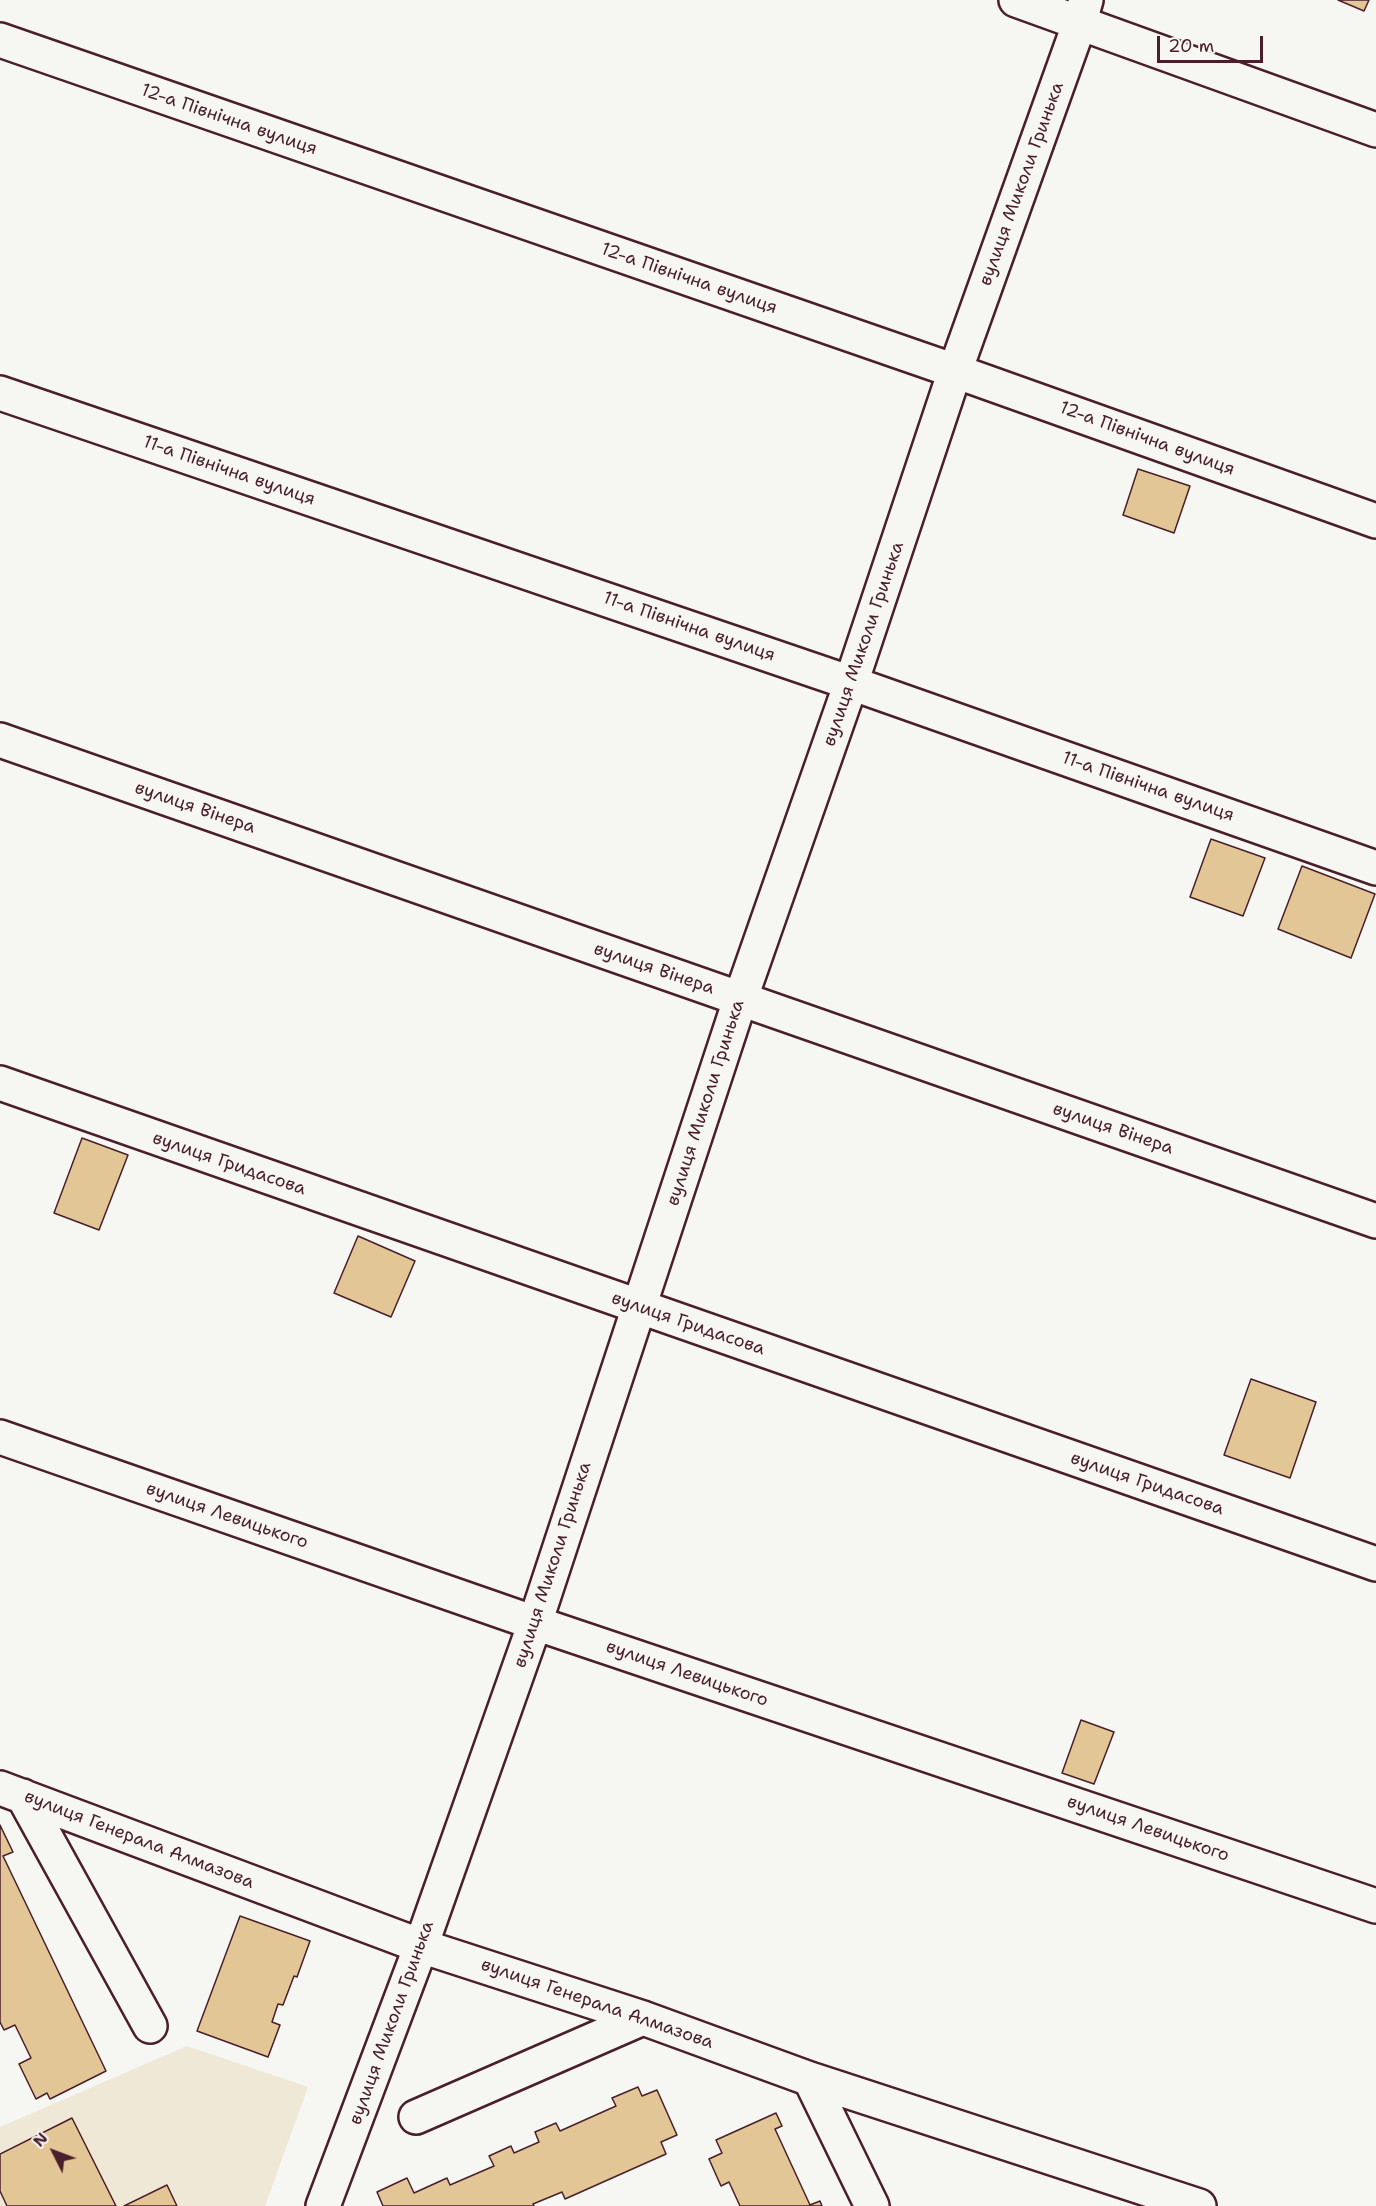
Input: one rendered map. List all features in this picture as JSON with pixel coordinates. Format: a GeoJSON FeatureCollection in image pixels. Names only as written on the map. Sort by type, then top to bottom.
{"type":"FeatureCollection","features":[{"type":"Feature","properties":{"kind":"street"},"geometry":{"type":"LineString","coordinates":[[1016,0],[1083,11],[1376,130]]}},
{"type":"Feature","properties":{"kind":"street","name":"вулиця Миколи Гринька"},"geometry":{"type":"LineString","coordinates":[[323,2206],[421,1946],[535,1623],[740,1000],[852,682],[955,371],[1083,11]]}},
{"type":"Feature","properties":{"kind":"street","name":"12-а Північна вулиця"},"geometry":{"type":"LineString","coordinates":[[0,40],[955,371],[1376,520]]}},
{"type":"Feature","properties":{"kind":"street","name":"11-а Північна вулиця"},"geometry":{"type":"LineString","coordinates":[[0,393],[852,682],[1376,868]]}},
{"type":"Feature","properties":{"kind":"street","name":"вулиця Вінера"},"geometry":{"type":"LineString","coordinates":[[0,740],[1376,1221]]}},
{"type":"Feature","properties":{"kind":"street","name":"вулиця Гридасова"},"geometry":{"type":"LineString","coordinates":[[0,1083],[1376,1564]]}},
{"type":"Feature","properties":{"kind":"street","name":"вулиця Левицького"},"geometry":{"type":"LineString","coordinates":[[0,1437],[535,1623],[1376,1906]]}},
{"type":"Feature","properties":{"kind":"street"},"geometry":{"type":"LineString","coordinates":[[12,1792],[150,2026]]}},
{"type":"Feature","properties":{"kind":"street","name":"вулиця Генерала Алмазова"},"geometry":{"type":"LineString","coordinates":[[12,1792],[421,1946],[643,2018],[810,2079],[1188,2205]]}},
{"type":"Feature","properties":{"kind":"street"},"geometry":{"type":"LineString","coordinates":[[416,2117],[643,2018]]}},
{"type":"Feature","properties":{"kind":"street"},"geometry":{"type":"LineString","coordinates":[[810,2079],[872,2206]]}},
{"type":"Feature","properties":{"kind":"shaded area"},"geometry":{"type":"Polygon","coordinates":[[[187,2046],[308,2087],[265,2206],[0,2206],[0,2127],[187,2046]]]}},
{"type":"Feature","properties":{"kind":"building"},"geometry":{"type":"Polygon","coordinates":[[[1338,0],[1369,0],[1364,11],[1338,0]]]}},
{"type":"Feature","properties":{"kind":"building"},"geometry":{"type":"Polygon","coordinates":[[[1138,469],[1190,486],[1174,533],[1123,515],[1138,469]]]}},
{"type":"Feature","properties":{"kind":"building"},"geometry":{"type":"Polygon","coordinates":[[[1211,839],[1265,858],[1243,916],[1190,897],[1211,839]]]}},
{"type":"Feature","properties":{"kind":"building"},"geometry":{"type":"Polygon","coordinates":[[[1302,866],[1375,894],[1351,958],[1278,929],[1302,866]]]}},
{"type":"Feature","properties":{"kind":"building"},"geometry":{"type":"Polygon","coordinates":[[[82,1138],[128,1155],[99,1230],[54,1213],[82,1138]]]}},
{"type":"Feature","properties":{"kind":"building"},"geometry":{"type":"Polygon","coordinates":[[[358,1236],[415,1261],[391,1317],[334,1293],[358,1236]]]}},
{"type":"Feature","properties":{"kind":"building"},"geometry":{"type":"Polygon","coordinates":[[[1251,1379],[1316,1402],[1290,1478],[1224,1455],[1251,1379]]]}},
{"type":"Feature","properties":{"kind":"building"},"geometry":{"type":"Polygon","coordinates":[[[1081,1720],[1114,1732],[1094,1784],[1062,1773],[1081,1720]]]}},
{"type":"Feature","properties":{"kind":"building"},"geometry":{"type":"Polygon","coordinates":[[[0,1825],[13,1852],[3,1856],[106,2071],[50,2099],[47,2093],[36,2099],[19,2064],[31,2058],[15,2025],[4,2030],[0,2022],[0,1825]]]}},
{"type":"Feature","properties":{"kind":"building"},"geometry":{"type":"Polygon","coordinates":[[[240,1916],[310,1941],[297,1977],[294,1976],[283,2005],[278,2004],[272,2022],[280,2025],[268,2057],[197,2031],[240,1916]]]}},
{"type":"Feature","properties":{"kind":"building"},"geometry":{"type":"Polygon","coordinates":[[[638,2087],[642,2096],[657,2090],[677,2135],[661,2142],[666,2154],[565,2199],[562,2192],[533,2204],[534,2206],[383,2206],[377,2192],[407,2178],[414,2193],[447,2178],[450,2185],[494,2166],[489,2156],[511,2146],[514,2153],[539,2142],[535,2132],[556,2123],[560,2131],[616,2106],[612,2098],[638,2087]]]}},
{"type":"Feature","properties":{"kind":"building"},"geometry":{"type":"Polygon","coordinates":[[[776,2113],[782,2126],[775,2129],[810,2205],[820,2201],[822,2206],[740,2206],[729,2182],[721,2186],[709,2159],[722,2153],[716,2140],[776,2113]]]}},
{"type":"Feature","properties":{"kind":"building"},"geometry":{"type":"Polygon","coordinates":[[[72,2118],[116,2206],[7,2206],[0,2191],[0,2154],[72,2118]]]}},
{"type":"Feature","properties":{"kind":"building"},"geometry":{"type":"Polygon","coordinates":[[[167,2185],[177,2206],[124,2206],[167,2185]]]}}]}
